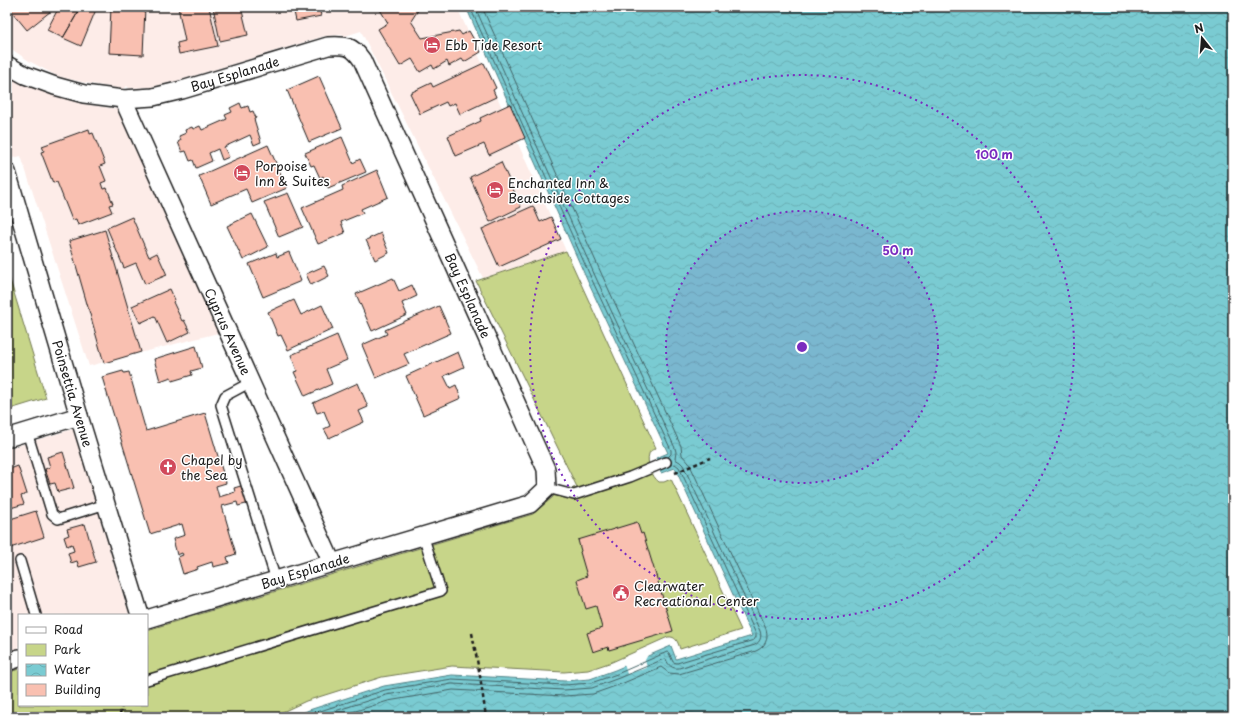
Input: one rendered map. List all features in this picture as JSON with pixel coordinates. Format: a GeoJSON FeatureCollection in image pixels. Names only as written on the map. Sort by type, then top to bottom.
{"type":"FeatureCollection","features":[{"type":"Feature","properties":{"kind":"street","name":"Bay Esplanade"},"geometry":{"type":"LineString","coordinates":[[7,65],[25,75],[55,86],[84,94],[124,100],[153,97],[182,90],[328,46],[339,45],[349,47],[357,51],[546,469],[547,488],[530,504],[148,619]]}},
{"type":"Feature","properties":{"kind":"street","name":"Cyprus Avenue"},"geometry":{"type":"LineString","coordinates":[[124,100],[332,563]]}},
{"type":"Feature","properties":{"kind":"street","name":"Poinsettia Avenue"},"geometry":{"type":"LineString","coordinates":[[7,172],[140,614]]}},
{"type":"Feature","properties":{"kind":"street"},"geometry":{"type":"LineString","coordinates":[[7,438],[79,416]]}},
{"type":"Feature","properties":{"kind":"street"},"geometry":{"type":"LineString","coordinates":[[7,662],[18,658]]}},
{"type":"Feature","properties":{"kind":"lane"},"geometry":{"type":"LineString","coordinates":[[251,382],[225,396],[221,405],[276,580]]}},
{"type":"Feature","properties":{"kind":"lane"},"geometry":{"type":"LineString","coordinates":[[26,432],[52,514],[58,519],[106,504]]}},
{"type":"Feature","properties":{"kind":"lane"},"geometry":{"type":"LineString","coordinates":[[547,488],[574,495],[630,477],[666,462]]}},
{"type":"Feature","properties":{"kind":"lane"},"geometry":{"type":"LineString","coordinates":[[148,680],[441,592],[423,535]]}},
{"type":"Feature","properties":{"kind":"lane"},"geometry":{"type":"LineString","coordinates":[[20,561],[36,614]]}},
{"type":"Feature","properties":{"kind":"path"},"geometry":{"type":"LineString","coordinates":[[671,475],[710,458]]}},
{"type":"Feature","properties":{"kind":"path"},"geometry":{"type":"LineString","coordinates":[[472,633],[486,717]]}},
{"type":"Feature","properties":{"kind":"path"},"geometry":{"type":"LineString","coordinates":[[120,715],[122,706]]}},
{"type":"Feature","properties":{"kind":"path"},"geometry":{"type":"LineString","coordinates":[[662,717],[669,717]]}},
{"type":"Feature","properties":{"kind":"shaded area"},"geometry":{"type":"Polygon","coordinates":[[[7,7],[457,7],[566,251],[483,278],[361,31],[345,36],[325,36],[180,80],[151,87],[129,88],[127,86],[122,89],[57,76],[29,61],[7,46],[7,7]]]}},
{"type":"Feature","properties":{"kind":"shaded area"},"geometry":{"type":"Polygon","coordinates":[[[7,70],[20,79],[51,95],[83,104],[117,109],[218,333],[89,366],[21,156],[13,158],[7,140],[7,70]]]}},
{"type":"Feature","properties":{"kind":"shaded area"},"geometry":{"type":"Polygon","coordinates":[[[73,429],[129,614],[18,614],[18,648],[7,651],[7,449],[73,429]]]}},
{"type":"Feature","properties":{"kind":"green space"},"geometry":{"type":"Polygon","coordinates":[[[566,251],[656,448],[650,452],[648,457],[652,473],[659,482],[664,482],[671,479],[741,630],[680,649],[673,637],[668,637],[612,662],[588,670],[564,672],[452,666],[382,677],[306,701],[272,717],[7,717],[7,673],[18,669],[18,706],[148,706],[148,630],[533,514],[553,497],[555,493],[577,487],[476,281],[566,251]]]}},
{"type":"Feature","properties":{"kind":"green space"},"geometry":{"type":"Polygon","coordinates":[[[7,270],[46,398],[7,410],[7,270]]]}},
{"type":"Feature","properties":{"kind":"water"},"geometry":{"type":"Polygon","coordinates":[[[466,7],[1233,7],[1233,717],[294,717],[309,710],[384,686],[452,675],[565,681],[590,679],[671,646],[676,659],[752,636],[675,468],[661,473],[656,458],[668,453],[588,282],[466,7]]]}},
{"type":"Feature","properties":{"kind":"pier"},"geometry":{"type":"Polygon","coordinates":[[[649,653],[645,660],[647,668],[627,674],[624,664],[649,653]]]}},
{"type":"Feature","properties":{"kind":"building"},"geometry":{"type":"Polygon","coordinates":[[[8,7],[48,7],[51,11],[27,30],[8,7]]]}},
{"type":"Feature","properties":{"kind":"building"},"geometry":{"type":"Polygon","coordinates":[[[59,7],[81,7],[63,38],[47,30],[59,7]]]}},
{"type":"Feature","properties":{"kind":"building"},"geometry":{"type":"Polygon","coordinates":[[[81,7],[97,7],[81,46],[63,38],[81,7]]]}},
{"type":"Feature","properties":{"kind":"building"},"geometry":{"type":"Polygon","coordinates":[[[111,7],[145,7],[143,55],[109,53],[111,7]]]}},
{"type":"Feature","properties":{"kind":"building"},"geometry":{"type":"Polygon","coordinates":[[[178,7],[209,7],[218,46],[179,54],[177,43],[185,41],[178,7]]]}},
{"type":"Feature","properties":{"kind":"building"},"geometry":{"type":"Polygon","coordinates":[[[213,7],[241,7],[248,35],[220,41],[213,7]]]}},
{"type":"Feature","properties":{"kind":"building"},"geometry":{"type":"Polygon","coordinates":[[[293,7],[319,7],[321,16],[296,21],[293,7]]]}},
{"type":"Feature","properties":{"kind":"building","name":"Ebb Tide Resort"},"geometry":{"type":"Polygon","coordinates":[[[420,7],[411,21],[422,38],[459,31],[462,35],[469,31],[481,52],[464,62],[462,59],[449,66],[447,61],[434,69],[432,65],[420,72],[412,59],[400,66],[378,29],[388,23],[379,8],[420,7]]]}},
{"type":"Feature","properties":{"kind":"building"},"geometry":{"type":"Polygon","coordinates":[[[484,63],[496,88],[493,90],[496,97],[460,114],[455,103],[448,106],[446,102],[420,114],[410,93],[431,83],[433,87],[484,63]]]}},
{"type":"Feature","properties":{"kind":"building"},"geometry":{"type":"Polygon","coordinates":[[[319,76],[342,128],[309,142],[287,90],[319,76]]]}},
{"type":"Feature","properties":{"kind":"building"},"geometry":{"type":"Polygon","coordinates":[[[240,103],[242,108],[248,106],[250,112],[253,111],[261,142],[254,145],[250,135],[224,147],[229,157],[222,160],[218,149],[209,153],[212,161],[196,168],[193,160],[190,161],[186,151],[182,152],[178,142],[181,140],[179,136],[186,133],[185,130],[192,127],[193,129],[200,126],[202,130],[227,119],[225,115],[232,112],[230,108],[240,103]]]}},
{"type":"Feature","properties":{"kind":"building"},"geometry":{"type":"Polygon","coordinates":[[[510,104],[525,138],[489,155],[484,144],[456,156],[448,136],[481,121],[480,118],[510,104]]]}},
{"type":"Feature","properties":{"kind":"building"},"geometry":{"type":"Polygon","coordinates":[[[89,129],[90,134],[93,133],[105,164],[100,166],[106,181],[101,183],[103,189],[107,188],[113,204],[109,205],[112,212],[78,225],[76,219],[72,220],[57,182],[53,183],[41,152],[44,151],[42,146],[89,129]]]}},
{"type":"Feature","properties":{"kind":"building"},"geometry":{"type":"Polygon","coordinates":[[[342,137],[353,163],[360,159],[366,172],[328,188],[323,176],[320,178],[314,165],[311,166],[305,153],[342,137]]]}},
{"type":"Feature","properties":{"kind":"building","name":"Porpoise Inn & Suites"},"geometry":{"type":"Polygon","coordinates":[[[268,145],[287,188],[252,203],[246,189],[211,204],[199,176],[268,145]]]}},
{"type":"Feature","properties":{"kind":"building","name":"Enchanted Inn & Beachside Cottages"},"geometry":{"type":"Polygon","coordinates":[[[501,162],[521,207],[490,222],[470,177],[501,162]]]}},
{"type":"Feature","properties":{"kind":"building"},"geometry":{"type":"Polygon","coordinates":[[[377,170],[388,197],[361,209],[363,213],[341,222],[345,233],[318,244],[302,208],[343,190],[342,186],[377,170]]]}},
{"type":"Feature","properties":{"kind":"building"},"geometry":{"type":"Polygon","coordinates":[[[288,193],[303,227],[279,237],[264,202],[288,193]]]}},
{"type":"Feature","properties":{"kind":"building"},"geometry":{"type":"Polygon","coordinates":[[[533,206],[540,222],[551,217],[561,239],[499,267],[482,229],[533,206]]]}},
{"type":"Feature","properties":{"kind":"building"},"geometry":{"type":"Polygon","coordinates":[[[252,214],[268,247],[243,260],[227,226],[252,214]]]}},
{"type":"Feature","properties":{"kind":"building"},"geometry":{"type":"Polygon","coordinates":[[[132,217],[149,257],[157,253],[167,275],[145,284],[136,263],[124,268],[107,228],[132,217]]]}},
{"type":"Feature","properties":{"kind":"building"},"geometry":{"type":"Polygon","coordinates":[[[105,230],[141,352],[104,363],[69,241],[105,230]]]}},
{"type":"Feature","properties":{"kind":"building"},"geometry":{"type":"Polygon","coordinates":[[[381,233],[389,253],[375,260],[366,240],[381,233]]]}},
{"type":"Feature","properties":{"kind":"building"},"geometry":{"type":"Polygon","coordinates":[[[289,252],[301,281],[263,297],[249,264],[276,253],[277,257],[289,252]]]}},
{"type":"Feature","properties":{"kind":"building"},"geometry":{"type":"Polygon","coordinates":[[[324,266],[329,276],[311,285],[306,274],[324,266]]]}},
{"type":"Feature","properties":{"kind":"building"},"geometry":{"type":"Polygon","coordinates":[[[393,278],[399,291],[412,285],[417,296],[402,303],[407,315],[372,331],[356,294],[393,278]]]}},
{"type":"Feature","properties":{"kind":"building"},"geometry":{"type":"Polygon","coordinates":[[[170,289],[175,300],[173,302],[182,321],[184,320],[190,332],[167,343],[155,316],[140,323],[132,306],[170,289]]]}},
{"type":"Feature","properties":{"kind":"building"},"geometry":{"type":"Polygon","coordinates":[[[294,300],[301,315],[322,305],[333,329],[288,350],[281,335],[278,336],[268,312],[294,300]]]}},
{"type":"Feature","properties":{"kind":"building"},"geometry":{"type":"Polygon","coordinates":[[[439,306],[451,333],[404,354],[409,364],[376,378],[362,345],[387,334],[385,330],[439,306]]]}},
{"type":"Feature","properties":{"kind":"building"},"geometry":{"type":"Polygon","coordinates":[[[337,335],[347,360],[326,369],[332,384],[305,396],[294,372],[297,371],[291,355],[337,335]]]}},
{"type":"Feature","properties":{"kind":"building"},"geometry":{"type":"Polygon","coordinates":[[[196,346],[202,368],[191,371],[192,375],[172,381],[171,377],[160,381],[154,359],[196,346]]]}},
{"type":"Feature","properties":{"kind":"building"},"geometry":{"type":"Polygon","coordinates":[[[458,352],[464,367],[444,376],[450,388],[456,385],[461,398],[423,415],[406,376],[458,352]]]}},
{"type":"Feature","properties":{"kind":"building"},"geometry":{"type":"Polygon","coordinates":[[[123,371],[124,373],[129,372],[146,431],[205,413],[226,483],[216,486],[219,497],[235,492],[234,488],[244,485],[250,503],[238,506],[237,502],[222,506],[236,554],[227,557],[229,563],[213,567],[212,562],[183,574],[178,557],[183,555],[182,553],[177,555],[173,539],[185,535],[182,524],[150,534],[102,377],[123,371]]]}},
{"type":"Feature","properties":{"kind":"building"},"geometry":{"type":"Polygon","coordinates":[[[358,383],[368,407],[359,411],[364,422],[329,438],[324,429],[330,426],[324,411],[317,413],[313,403],[358,383]]]}},
{"type":"Feature","properties":{"kind":"building"},"geometry":{"type":"Polygon","coordinates":[[[63,452],[74,488],[58,492],[55,483],[50,484],[45,469],[50,467],[47,457],[63,452]]]}},
{"type":"Feature","properties":{"kind":"building"},"geometry":{"type":"Polygon","coordinates":[[[7,464],[10,469],[18,466],[27,494],[21,496],[24,504],[7,509],[7,464]]]}},
{"type":"Feature","properties":{"kind":"building"},"geometry":{"type":"Polygon","coordinates":[[[36,511],[44,537],[7,549],[7,520],[36,511]]]}},
{"type":"Feature","properties":{"kind":"building","name":"Clearwater Recreational Center"},"geometry":{"type":"Polygon","coordinates":[[[637,522],[641,534],[643,533],[673,631],[609,650],[608,647],[593,652],[587,633],[602,628],[596,606],[586,609],[577,580],[587,576],[578,540],[637,522]]]}},
{"type":"Feature","properties":{"kind":"building"},"geometry":{"type":"Polygon","coordinates":[[[85,524],[96,562],[79,567],[77,561],[71,563],[68,553],[74,551],[72,544],[67,546],[64,537],[69,535],[67,529],[85,524]]]}},
{"type":"Feature","properties":{"kind":"place","name":"Ebb Tide Resort"},"geometry":{"type":"Point","coordinates":[432,45]}},
{"type":"Feature","properties":{"kind":"place","name":"Porpoise Inn & Suites"},"geometry":{"type":"Point","coordinates":[242,173]}},
{"type":"Feature","properties":{"kind":"place","name":"Enchanted Inn & Beachside Cottages"},"geometry":{"type":"Point","coordinates":[495,190]}},
{"type":"Feature","properties":{"kind":"place","name":"Chapel by the Sea"},"geometry":{"type":"Point","coordinates":[168,467]}},
{"type":"Feature","properties":{"kind":"place","name":"Clearwater Recreational Center"},"geometry":{"type":"Point","coordinates":[621,593]}}]}
